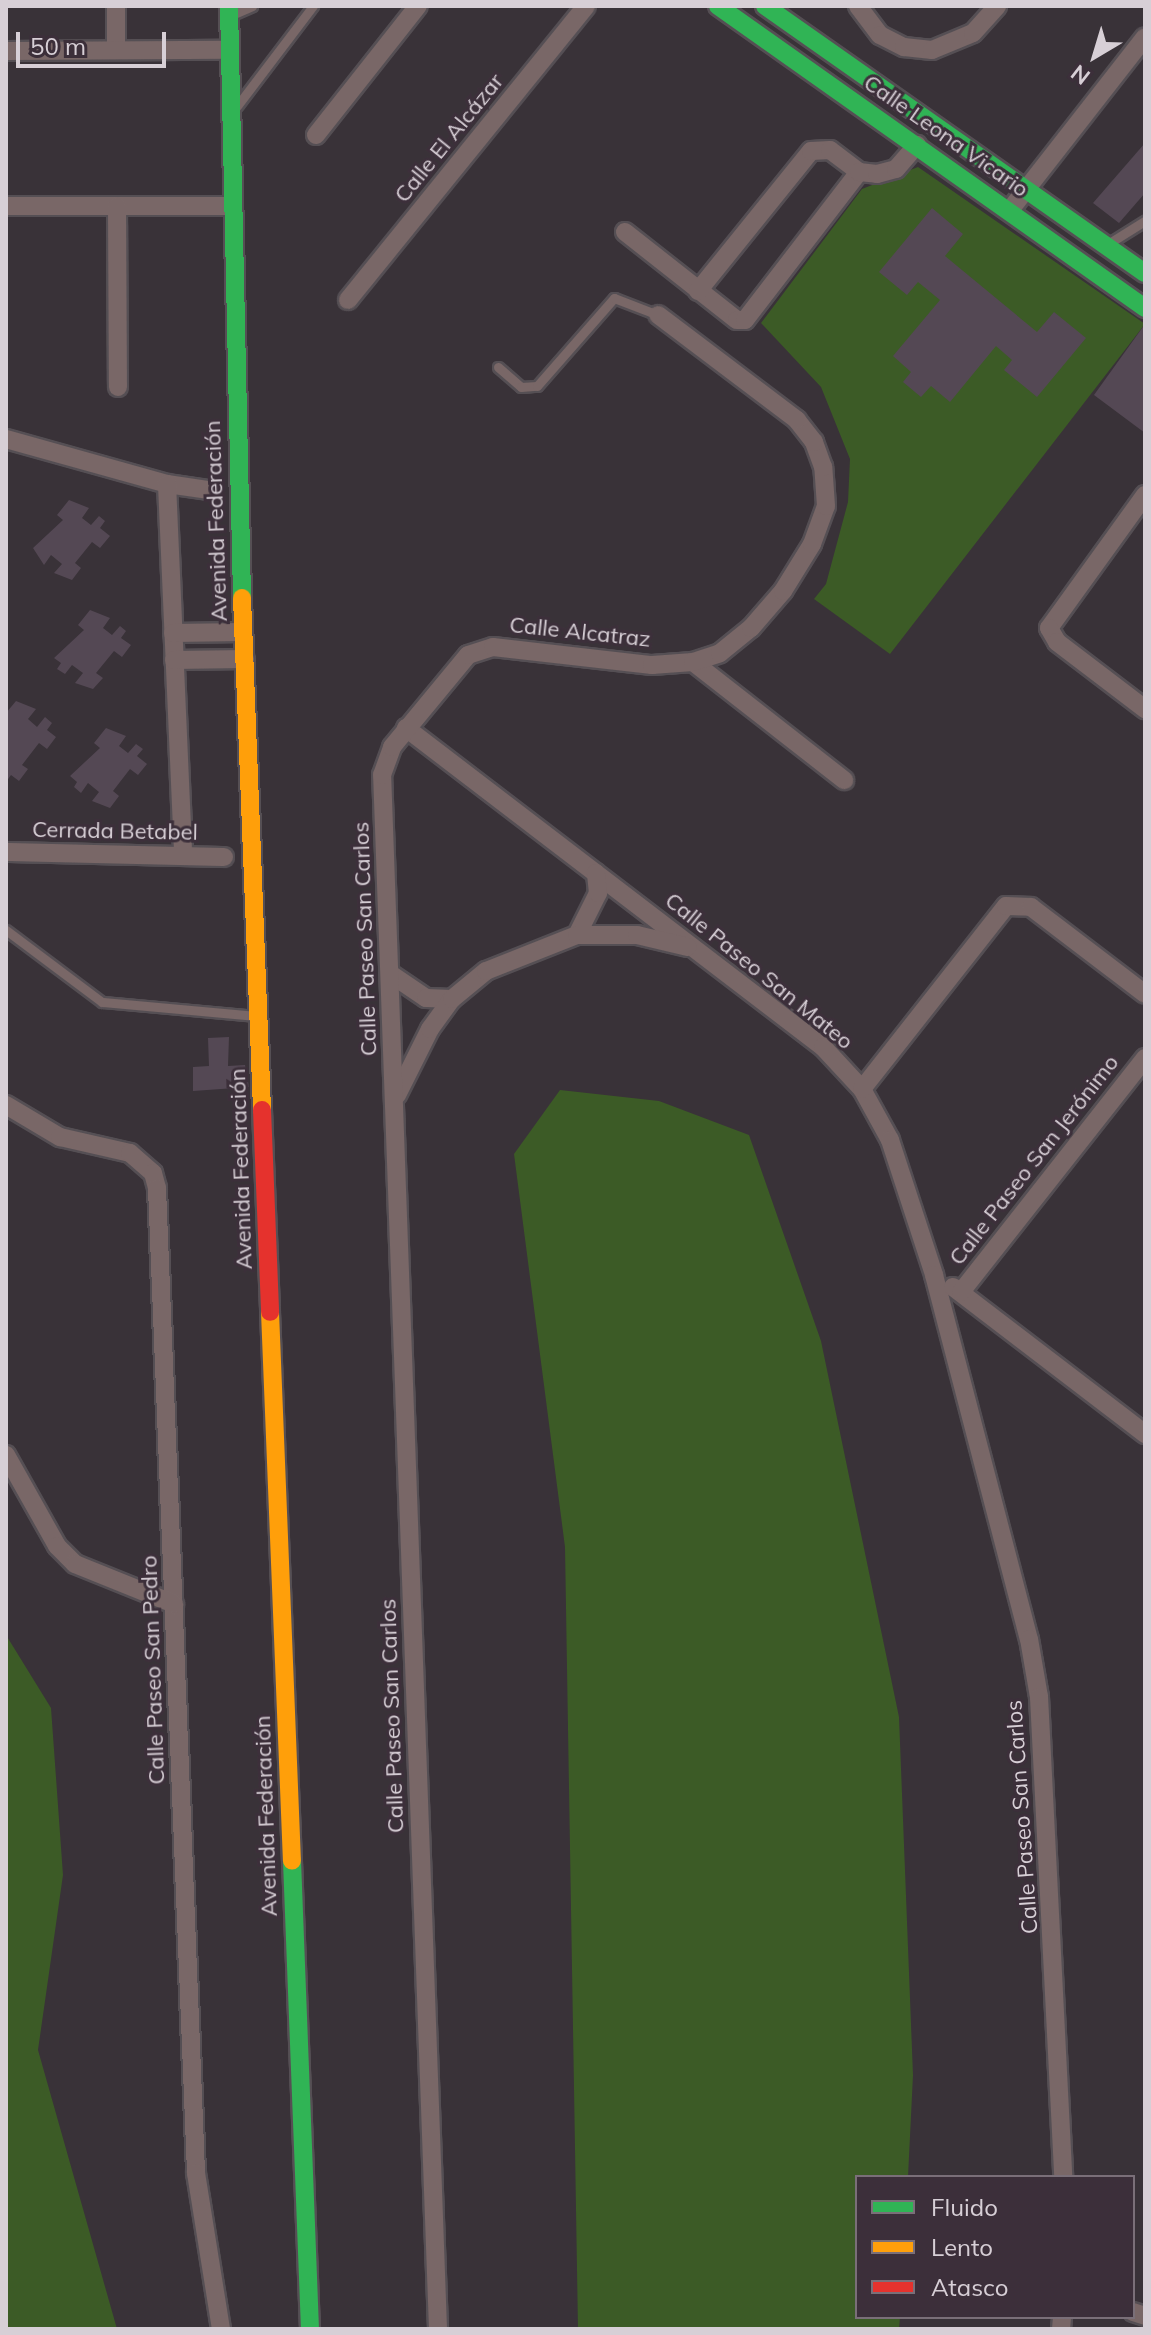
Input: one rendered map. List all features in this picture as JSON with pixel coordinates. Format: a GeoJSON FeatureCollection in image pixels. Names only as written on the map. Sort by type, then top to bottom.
{"type":"FeatureCollection","features":[{"type":"Feature","properties":{"kind":"main road","name":"Calle Leona Vicario"},"geometry":{"type":"LineString","coordinates":[[718,6],[1145,308]]}},
{"type":"Feature","properties":{"kind":"main road","name":"Calle Leona Vicario"},"geometry":{"type":"LineString","coordinates":[[765,6],[1027,186],[1145,273]]}},
{"type":"Feature","properties":{"kind":"main road","name":"Avenida Federación"},"geometry":{"type":"LineString","coordinates":[[229,11],[243,632],[310,2329]]}},
{"type":"Feature","properties":{"kind":"street"},"geometry":{"type":"LineString","coordinates":[[116,6],[116,47]]}},
{"type":"Feature","properties":{"kind":"street"},"geometry":{"type":"LineString","coordinates":[[316,135],[418,6]]}},
{"type":"Feature","properties":{"kind":"street","name":"Calle El Alcázar"},"geometry":{"type":"LineString","coordinates":[[348,300],[586,6]]}},
{"type":"Feature","properties":{"kind":"street"},"geometry":{"type":"LineString","coordinates":[[746,26],[759,6]]}},
{"type":"Feature","properties":{"kind":"street"},"geometry":{"type":"LineString","coordinates":[[771,43],[800,6]]}},
{"type":"Feature","properties":{"kind":"street"},"geometry":{"type":"LineString","coordinates":[[858,6],[880,35],[904,47],[932,50],[973,33],[997,6]]}},
{"type":"Feature","properties":{"kind":"street"},"geometry":{"type":"LineString","coordinates":[[1010,210],[1145,37]]}},
{"type":"Feature","properties":{"kind":"street"},"geometry":{"type":"LineString","coordinates":[[6,51],[116,47],[229,50]]}},
{"type":"Feature","properties":{"kind":"street"},"geometry":{"type":"LineString","coordinates":[[698,291],[811,151],[830,150],[859,172],[877,174],[896,169],[917,145]]}},
{"type":"Feature","properties":{"kind":"street"},"geometry":{"type":"LineString","coordinates":[[625,232],[737,320],[745,320],[859,172]]}},
{"type":"Feature","properties":{"kind":"street"},"geometry":{"type":"LineString","coordinates":[[6,206],[231,206]]}},
{"type":"Feature","properties":{"kind":"street"},"geometry":{"type":"LineString","coordinates":[[117,206],[118,387]]}},
{"type":"Feature","properties":{"kind":"street","name":"Calle Alcatraz"},"geometry":{"type":"LineString","coordinates":[[382,775],[406,728],[458,664],[478,650],[652,665],[693,662],[720,653],[751,628],[783,591],[812,544],[826,506],[823,467],[797,420],[658,315]]}},
{"type":"Feature","properties":{"kind":"street"},"geometry":{"type":"LineString","coordinates":[[6,439],[167,484],[208,490]]}},
{"type":"Feature","properties":{"kind":"street"},"geometry":{"type":"LineString","coordinates":[[167,484],[183,856]]}},
{"type":"Feature","properties":{"kind":"street"},"geometry":{"type":"LineString","coordinates":[[1145,495],[1049,628],[1057,642],[1145,709]]}},
{"type":"Feature","properties":{"kind":"street"},"geometry":{"type":"LineString","coordinates":[[173,633],[243,632]]}},
{"type":"Feature","properties":{"kind":"street"},"geometry":{"type":"LineString","coordinates":[[174,660],[245,659]]}},
{"type":"Feature","properties":{"kind":"street"},"geometry":{"type":"LineString","coordinates":[[693,662],[844,780]]}},
{"type":"Feature","properties":{"kind":"street","name":"Calle Paseo San Mateo"},"geometry":{"type":"LineString","coordinates":[[406,728],[823,1047],[862,1089],[890,1140],[934,1275]]}},
{"type":"Feature","properties":{"kind":"street","name":"Calle Paseo San Carlos"},"geometry":{"type":"LineString","coordinates":[[382,775],[392,975],[438,2329]]}},
{"type":"Feature","properties":{"kind":"street","name":"Cerrada Betabel"},"geometry":{"type":"LineString","coordinates":[[6,852],[224,857]]}},
{"type":"Feature","properties":{"kind":"street"},"geometry":{"type":"LineString","coordinates":[[577,935],[591,916],[598,893],[596,873]]}},
{"type":"Feature","properties":{"kind":"street"},"geometry":{"type":"LineString","coordinates":[[862,1089],[1006,906],[1031,907],[1145,994]]}},
{"type":"Feature","properties":{"kind":"street","name":"Calle Paseo San Carlos"},"geometry":{"type":"LineString","coordinates":[[394,1102],[430,1029],[452,999],[486,971],[577,935],[637,935],[695,948]]}},
{"type":"Feature","properties":{"kind":"street"},"geometry":{"type":"LineString","coordinates":[[392,975],[426,998],[452,999]]}},
{"type":"Feature","properties":{"kind":"street","name":"Calle Paseo San Jerónimo"},"geometry":{"type":"LineString","coordinates":[[961,1292],[1145,1058]]}},
{"type":"Feature","properties":{"kind":"street","name":"Calle Paseo San Pedro"},"geometry":{"type":"LineString","coordinates":[[6,1105],[60,1137],[130,1153],[153,1173],[174,1604],[196,2173],[221,2329]]}},
{"type":"Feature","properties":{"kind":"street"},"geometry":{"type":"LineString","coordinates":[[934,1275],[961,1292],[1145,1434]]}},
{"type":"Feature","properties":{"kind":"street","name":"Calle Paseo San Carlos"},"geometry":{"type":"LineString","coordinates":[[934,1275],[1029,1639],[1039,1697],[1063,2175]]}},
{"type":"Feature","properties":{"kind":"street"},"geometry":{"type":"LineString","coordinates":[[6,1455],[57,1546],[75,1564],[174,1604]]}},
{"type":"Feature","properties":{"kind":"lane"},"geometry":{"type":"LineString","coordinates":[[229,11],[252,6]]}},
{"type":"Feature","properties":{"kind":"lane"},"geometry":{"type":"LineString","coordinates":[[230,115],[313,6]]}},
{"type":"Feature","properties":{"kind":"lane"},"geometry":{"type":"LineString","coordinates":[[1106,245],[1145,221]]}},
{"type":"Feature","properties":{"kind":"lane"},"geometry":{"type":"LineString","coordinates":[[498,367],[521,387],[537,386],[614,298],[658,315]]}},
{"type":"Feature","properties":{"kind":"lane"},"geometry":{"type":"LineString","coordinates":[[6,930],[102,1002],[259,1016]]}},
{"type":"Feature","properties":{"kind":"green space"},"geometry":{"type":"Polygon","coordinates":[[[918,167],[1145,324],[890,654],[814,599],[826,584],[848,502],[850,459],[821,387],[761,323],[862,189],[918,167]]]}},
{"type":"Feature","properties":{"kind":"green space"},"geometry":{"type":"Polygon","coordinates":[[[560,1090],[659,1101],[749,1135],[821,1341],[899,1717],[913,2075],[908,2175],[855,2175],[855,2319],[900,2319],[899,2329],[578,2329],[565,1547],[514,1154],[560,1090]]]}},
{"type":"Feature","properties":{"kind":"green space"},"geometry":{"type":"Polygon","coordinates":[[[6,1635],[51,1708],[63,1875],[38,2050],[117,2329],[6,2329],[6,1635]]]}},
{"type":"Feature","properties":{"kind":"building"},"geometry":{"type":"Polygon","coordinates":[[[1145,143],[1145,193],[1119,223],[1093,203],[1145,143]]]}},
{"type":"Feature","properties":{"kind":"building"},"geometry":{"type":"Polygon","coordinates":[[[932,208],[963,234],[945,256],[1037,332],[1054,312],[1086,338],[1037,397],[1004,370],[1012,360],[996,346],[950,402],[931,386],[921,397],[903,382],[911,372],[893,356],[940,300],[918,282],[907,295],[879,272],[932,208]]]}},
{"type":"Feature","properties":{"kind":"building"},"geometry":{"type":"Polygon","coordinates":[[[1145,324],[1145,433],[1094,395],[1145,324]]]}},
{"type":"Feature","properties":{"kind":"building"},"geometry":{"type":"Polygon","coordinates":[[[69,500],[89,508],[82,518],[91,525],[99,516],[105,521],[100,528],[110,536],[100,548],[92,542],[75,563],[81,568],[72,580],[54,573],[62,564],[51,555],[44,565],[33,548],[63,520],[57,515],[69,500]]]}},
{"type":"Feature","properties":{"kind":"building"},"geometry":{"type":"Polygon","coordinates":[[[90,610],[110,618],[103,628],[112,635],[120,626],[126,631],[121,638],[131,645],[122,657],[114,651],[96,673],[103,678],[93,689],[75,683],[83,673],[72,665],[65,674],[57,669],[61,663],[54,658],[84,630],[78,625],[90,610]]]}},
{"type":"Feature","properties":{"kind":"building"},"geometry":{"type":"Polygon","coordinates":[[[16,701],[36,709],[28,719],[37,727],[45,717],[52,723],[47,730],[56,737],[47,749],[39,743],[22,765],[28,769],[19,781],[11,775],[6,782],[6,713],[16,701]]]}},
{"type":"Feature","properties":{"kind":"building"},"geometry":{"type":"Polygon","coordinates":[[[106,728],[126,736],[119,746],[128,753],[136,744],[143,749],[137,756],[147,764],[138,775],[130,769],[113,791],[119,796],[110,808],[92,801],[99,792],[88,783],[81,793],[74,787],[77,782],[70,776],[100,748],[94,743],[106,728]]]}},
{"type":"Feature","properties":{"kind":"building"},"geometry":{"type":"Polygon","coordinates":[[[229,1037],[228,1066],[245,1065],[249,1087],[193,1091],[193,1067],[209,1066],[208,1038],[229,1037]]]}},
{"type":"Feature","properties":{"kind":"traffic: fast"},"geometry":{"type":"LineString","coordinates":[[229,6],[242,598]]}},
{"type":"Feature","properties":{"kind":"traffic: fast"},"geometry":{"type":"LineString","coordinates":[[718,6],[1145,308]]}},
{"type":"Feature","properties":{"kind":"traffic: fast"},"geometry":{"type":"LineString","coordinates":[[765,6],[1145,273]]}},
{"type":"Feature","properties":{"kind":"traffic: fast"},"geometry":{"type":"LineString","coordinates":[[292,1861],[310,2329]]}},
{"type":"Feature","properties":{"kind":"traffic: slow"},"geometry":{"type":"LineString","coordinates":[[242,598],[262,1110]]}},
{"type":"Feature","properties":{"kind":"traffic: slow"},"geometry":{"type":"LineString","coordinates":[[270,1312],[292,1861]]}},
{"type":"Feature","properties":{"kind":"traffic: jam"},"geometry":{"type":"LineString","coordinates":[[262,1110],[270,1312]]}}]}
